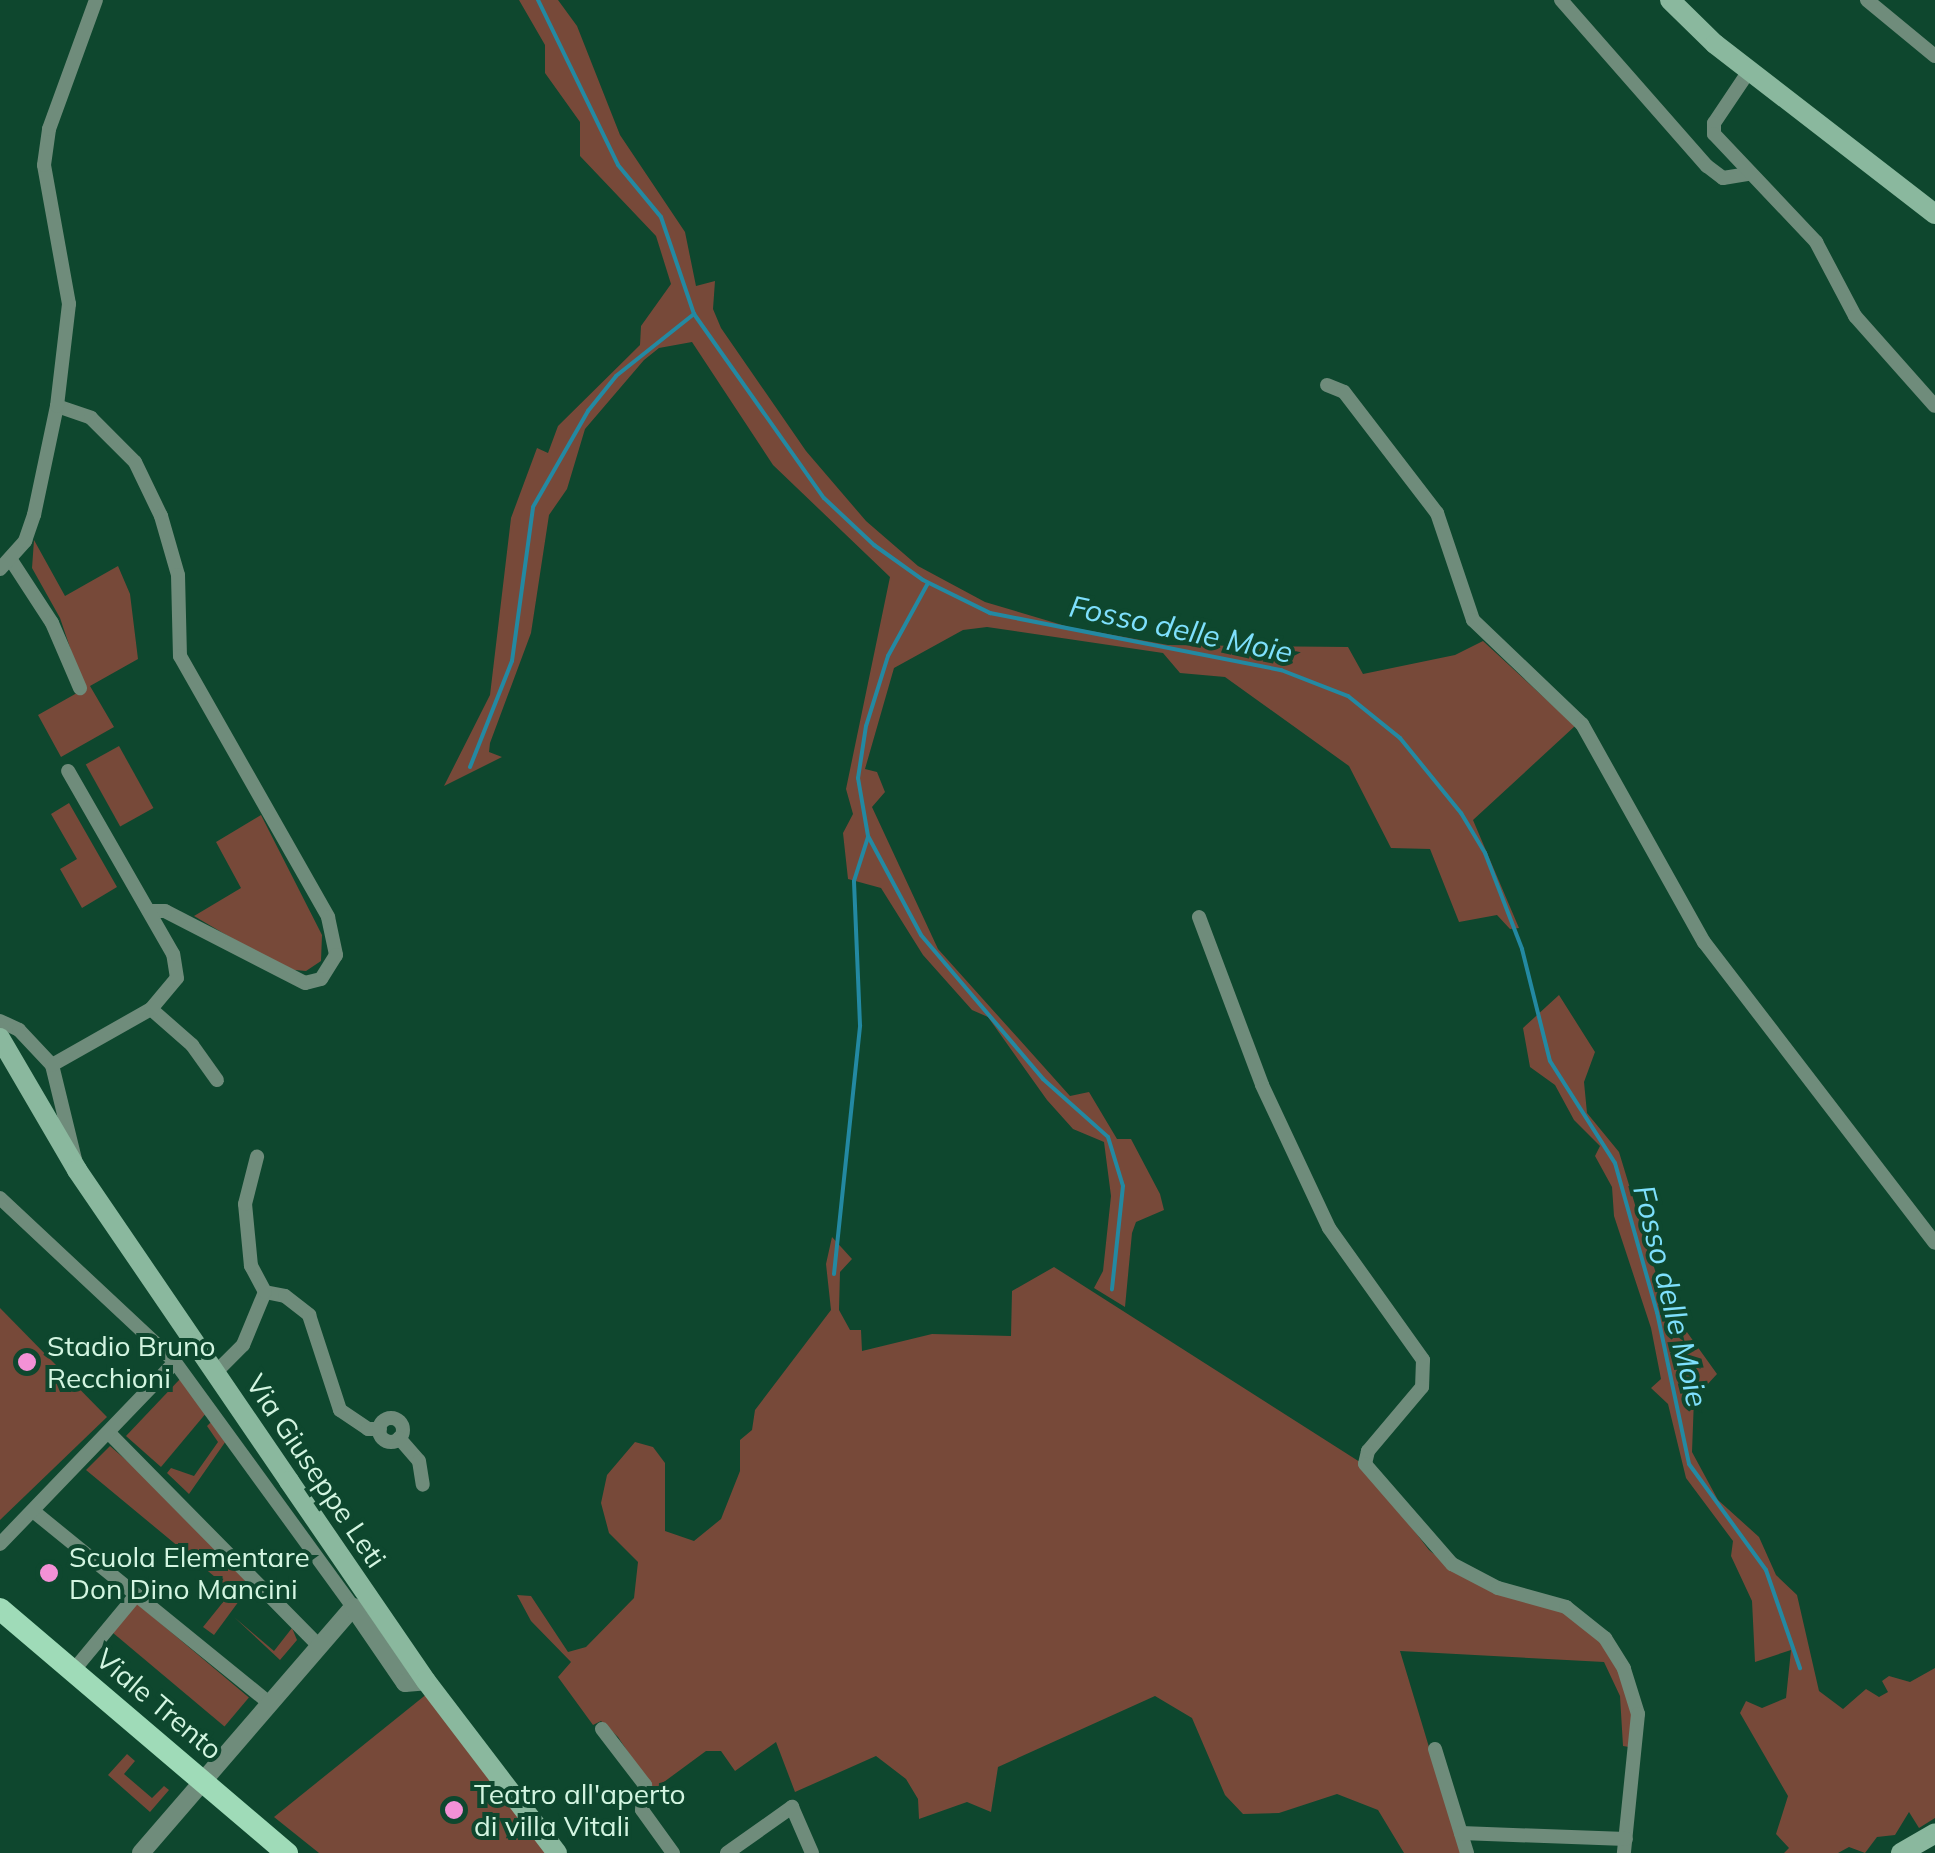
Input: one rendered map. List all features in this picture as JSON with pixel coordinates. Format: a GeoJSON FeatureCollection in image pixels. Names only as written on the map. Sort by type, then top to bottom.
{"type":"FeatureCollection","features":[{"type":"Feature","properties":{"kind":"main road"},"geometry":{"type":"LineString","coordinates":[[1670,0],[1689,22],[1749,72],[1935,214]]}},
{"type":"Feature","properties":{"kind":"main road","name":"Via Giuseppe Leti"},"geometry":{"type":"LineString","coordinates":[[0,1038],[76,1170],[426,1681],[557,1853]]}},
{"type":"Feature","properties":{"kind":"main road","name":"Viale Trento"},"geometry":{"type":"LineString","coordinates":[[0,1610],[287,1851]]}},
{"type":"Feature","properties":{"kind":"main road"},"geometry":{"type":"LineString","coordinates":[[1901,1853],[1935,1833]]}},
{"type":"Feature","properties":{"kind":"street"},"geometry":{"type":"LineString","coordinates":[[80,688],[52,622],[6,564],[34,515],[58,406],[69,304],[44,166],[49,129],[96,0]]}},
{"type":"Feature","properties":{"kind":"street"},"geometry":{"type":"LineString","coordinates":[[1561,0],[1707,166],[1724,178],[1749,174]]}},
{"type":"Feature","properties":{"kind":"street"},"geometry":{"type":"LineString","coordinates":[[1689,22],[1693,0]]}},
{"type":"Feature","properties":{"kind":"street"},"geometry":{"type":"LineString","coordinates":[[1867,0],[1935,56]]}},
{"type":"Feature","properties":{"kind":"street"},"geometry":{"type":"LineString","coordinates":[[1749,72],[1714,123],[1714,134],[1816,242],[1856,316],[1935,406]]}},
{"type":"Feature","properties":{"kind":"street"},"geometry":{"type":"LineString","coordinates":[[1327,385],[1344,392],[1437,513],[1473,620],[1582,724],[1680,906],[1935,1243]]}},
{"type":"Feature","properties":{"kind":"street"},"geometry":{"type":"LineString","coordinates":[[58,406],[91,418],[134,462],[161,516],[178,575],[180,656],[328,917],[336,955],[321,979],[305,984],[165,912],[149,911]]}},
{"type":"Feature","properties":{"kind":"street"},"geometry":{"type":"LineString","coordinates":[[52,1065],[152,1009],[177,978],[172,954],[68,771]]}},
{"type":"Feature","properties":{"kind":"street"},"geometry":{"type":"LineString","coordinates":[[1199,917],[1262,1085],[1329,1228],[1423,1360],[1422,1388],[1364,1463],[1452,1564],[1498,1588],[1566,1607],[1589,1621],[1614,1651],[1638,1714],[1625,1846],[1461,1833]]}},
{"type":"Feature","properties":{"kind":"street"},"geometry":{"type":"LineString","coordinates":[[152,1009],[192,1044],[217,1080]]}},
{"type":"Feature","properties":{"kind":"street"},"geometry":{"type":"LineString","coordinates":[[0,1021],[18,1030],[52,1065],[76,1170]]}},
{"type":"Feature","properties":{"kind":"street"},"geometry":{"type":"LineString","coordinates":[[216,1372],[243,1345],[264,1292],[251,1266],[245,1204],[257,1157]]}},
{"type":"Feature","properties":{"kind":"street"},"geometry":{"type":"LineString","coordinates":[[0,1198],[175,1362],[405,1683],[426,1681]]}},
{"type":"Feature","properties":{"kind":"street"},"geometry":{"type":"LineString","coordinates":[[264,1292],[285,1296],[309,1314],[340,1410],[368,1430],[380,1429],[396,1419],[399,1438],[419,1462],[423,1485]]}},
{"type":"Feature","properties":{"kind":"street"},"geometry":{"type":"LineString","coordinates":[[0,1544],[175,1362]]}},
{"type":"Feature","properties":{"kind":"street"},"geometry":{"type":"LineString","coordinates":[[109,1433],[316,1644]]}},
{"type":"Feature","properties":{"kind":"street"},"geometry":{"type":"LineString","coordinates":[[32,1510],[268,1702]]}},
{"type":"Feature","properties":{"kind":"street"},"geometry":{"type":"LineString","coordinates":[[73,1671],[136,1595]]}},
{"type":"Feature","properties":{"kind":"street"},"geometry":{"type":"LineString","coordinates":[[141,1853],[316,1644],[353,1607]]}},
{"type":"Feature","properties":{"kind":"street"},"geometry":{"type":"LineString","coordinates":[[602,1729],[645,1785],[642,1810],[673,1853]]}},
{"type":"Feature","properties":{"kind":"street"},"geometry":{"type":"LineString","coordinates":[[1436,1749],[1467,1853]]}},
{"type":"Feature","properties":{"kind":"street"},"geometry":{"type":"LineString","coordinates":[[727,1853],[792,1807],[812,1853]]}},
{"type":"Feature","properties":{"kind":"shaded area"},"geometry":{"type":"Polygon","coordinates":[[[519,0],[558,0],[577,26],[620,135],[685,232],[696,286],[715,281],[713,309],[721,328],[806,451],[866,521],[918,566],[985,602],[1069,627],[1168,645],[1348,647],[1363,674],[1455,655],[1483,641],[1575,726],[1473,820],[1519,928],[1510,929],[1497,915],[1459,922],[1430,849],[1391,848],[1349,766],[1225,677],[1180,673],[1163,653],[987,627],[963,630],[894,668],[865,769],[877,772],[885,792],[872,807],[938,949],[1070,1096],[1089,1092],[1117,1139],[1131,1139],[1160,1194],[1164,1210],[1136,1222],[1132,1233],[1125,1307],[1094,1288],[1103,1271],[1111,1196],[1104,1142],[1073,1129],[1047,1100],[988,1017],[972,1010],[923,955],[881,888],[848,879],[843,833],[853,814],[846,789],[890,577],[773,465],[692,342],[659,348],[644,360],[585,429],[567,489],[549,515],[531,633],[490,743],[489,752],[502,757],[444,786],[490,695],[511,518],[537,448],[548,453],[558,426],[640,345],[641,326],[671,284],[656,236],[580,156],[580,122],[545,73],[545,45],[519,0]]]}},
{"type":"Feature","properties":{"kind":"shaded area"},"geometry":{"type":"Polygon","coordinates":[[[34,540],[65,596],[118,566],[130,594],[138,659],[90,686],[114,727],[61,757],[38,715],[84,689],[60,618],[32,568],[34,540]]]}},
{"type":"Feature","properties":{"kind":"shaded area"},"geometry":{"type":"Polygon","coordinates":[[[119,746],[153,808],[120,827],[86,764],[119,746]]]}},
{"type":"Feature","properties":{"kind":"shaded area"},"geometry":{"type":"Polygon","coordinates":[[[69,803],[117,887],[82,908],[60,869],[77,859],[51,814],[69,803]]]}},
{"type":"Feature","properties":{"kind":"shaded area"},"geometry":{"type":"Polygon","coordinates":[[[261,815],[322,935],[321,961],[306,971],[284,969],[194,916],[241,888],[216,842],[261,815]]]}},
{"type":"Feature","properties":{"kind":"shaded area"},"geometry":{"type":"Polygon","coordinates":[[[1559,995],[1595,1052],[1584,1082],[1587,1113],[1619,1152],[1664,1300],[1717,1374],[1694,1399],[1692,1452],[1718,1500],[1759,1537],[1776,1575],[1797,1595],[1819,1691],[1843,1709],[1866,1689],[1879,1697],[1888,1692],[1882,1681],[1889,1676],[1910,1682],[1935,1668],[1935,1818],[1919,1828],[1909,1812],[1895,1835],[1877,1837],[1865,1853],[1849,1847],[1838,1853],[1784,1853],[1789,1848],[1776,1834],[1788,1796],[1740,1713],[1746,1701],[1762,1708],[1786,1698],[1791,1650],[1755,1662],[1752,1601],[1731,1556],[1733,1541],[1686,1478],[1668,1404],[1651,1388],[1661,1379],[1651,1328],[1614,1216],[1612,1187],[1595,1156],[1600,1146],[1574,1120],[1555,1085],[1530,1067],[1523,1028],[1559,995]]]}},
{"type":"Feature","properties":{"kind":"shaded area"},"geometry":{"type":"Polygon","coordinates":[[[832,1237],[852,1259],[840,1272],[839,1310],[850,1330],[861,1330],[862,1351],[932,1334],[1011,1336],[1012,1291],[1054,1267],[1363,1464],[1429,1550],[1450,1567],[1588,1623],[1631,1691],[1635,1748],[1623,1746],[1620,1696],[1604,1662],[1400,1651],[1461,1853],[1404,1853],[1378,1810],[1337,1794],[1279,1813],[1243,1814],[1225,1795],[1192,1718],[1155,1696],[998,1767],[991,1812],[967,1802],[919,1819],[918,1799],[906,1779],[876,1756],[795,1792],[776,1742],[735,1771],[721,1751],[706,1751],[653,1790],[618,1737],[601,1721],[593,1725],[558,1677],[571,1662],[531,1621],[517,1595],[531,1596],[568,1652],[586,1647],[634,1598],[638,1562],[609,1533],[601,1503],[607,1475],[635,1442],[653,1447],[665,1463],[665,1531],[694,1541],[721,1519],[740,1471],[740,1440],[752,1430],[755,1410],[831,1310],[826,1264],[832,1237]]]}},
{"type":"Feature","properties":{"kind":"shaded area","name":"Stadio Bruno Recchioni"},"geometry":{"type":"Polygon","coordinates":[[[0,1308],[107,1417],[0,1520],[0,1308]]]}},
{"type":"Feature","properties":{"kind":"shaded area"},"geometry":{"type":"Polygon","coordinates":[[[180,1379],[207,1412],[161,1467],[126,1436],[180,1379]]]}},
{"type":"Feature","properties":{"kind":"shaded area"},"geometry":{"type":"Polygon","coordinates":[[[213,1420],[228,1438],[189,1494],[167,1473],[171,1468],[194,1476],[218,1442],[207,1426],[213,1420]]]}},
{"type":"Feature","properties":{"kind":"shaded area"},"geometry":{"type":"Polygon","coordinates":[[[110,1446],[182,1509],[250,1586],[214,1635],[203,1627],[232,1591],[86,1470],[110,1446]]]}},
{"type":"Feature","properties":{"kind":"shaded area"},"geometry":{"type":"Polygon","coordinates":[[[134,1601],[249,1697],[224,1727],[110,1630],[134,1601]]]}},
{"type":"Feature","properties":{"kind":"shaded area"},"geometry":{"type":"Polygon","coordinates":[[[234,1617],[274,1651],[292,1628],[297,1640],[280,1660],[234,1617]]]}},
{"type":"Feature","properties":{"kind":"shaded area"},"geometry":{"type":"Polygon","coordinates":[[[428,1693],[546,1853],[319,1853],[274,1817],[428,1693]]]}},
{"type":"Feature","properties":{"kind":"shaded area"},"geometry":{"type":"Polygon","coordinates":[[[127,1754],[135,1761],[124,1774],[152,1798],[164,1786],[169,1790],[150,1812],[108,1775],[127,1754]]]}},
{"type":"Feature","properties":{"kind":"waterway","name":"Fosso delle Moie"},"geometry":{"type":"LineString","coordinates":[[538,0],[618,165],[661,217],[694,314],[824,498],[874,545],[923,580],[990,613],[1281,670],[1348,696],[1400,738],[1461,813],[1485,853],[1522,949],[1550,1061],[1615,1163],[1657,1312],[1689,1464],[1766,1570],[1800,1668]]}},
{"type":"Feature","properties":{"kind":"waterway"},"geometry":{"type":"LineString","coordinates":[[470,767],[512,661],[533,507],[588,411],[616,376],[694,314]]}},
{"type":"Feature","properties":{"kind":"waterway"},"geometry":{"type":"LineString","coordinates":[[928,583],[888,656],[866,726],[858,778],[868,836],[921,935],[1043,1079],[1108,1137],[1123,1186],[1112,1289]]}},
{"type":"Feature","properties":{"kind":"waterway"},"geometry":{"type":"LineString","coordinates":[[834,1274],[860,1025],[854,881],[868,837]]}},
{"type":"Feature","properties":{"kind":"place","name":"Stadio Bruno Recchioni"},"geometry":{"type":"Point","coordinates":[27,1362]}},
{"type":"Feature","properties":{"kind":"place","name":"Scuola Elementare Don Dino Mancini"},"geometry":{"type":"Point","coordinates":[49,1573]}},
{"type":"Feature","properties":{"kind":"place","name":"Teatro all'aperto di villa Vitali"},"geometry":{"type":"Point","coordinates":[454,1810]}}]}
